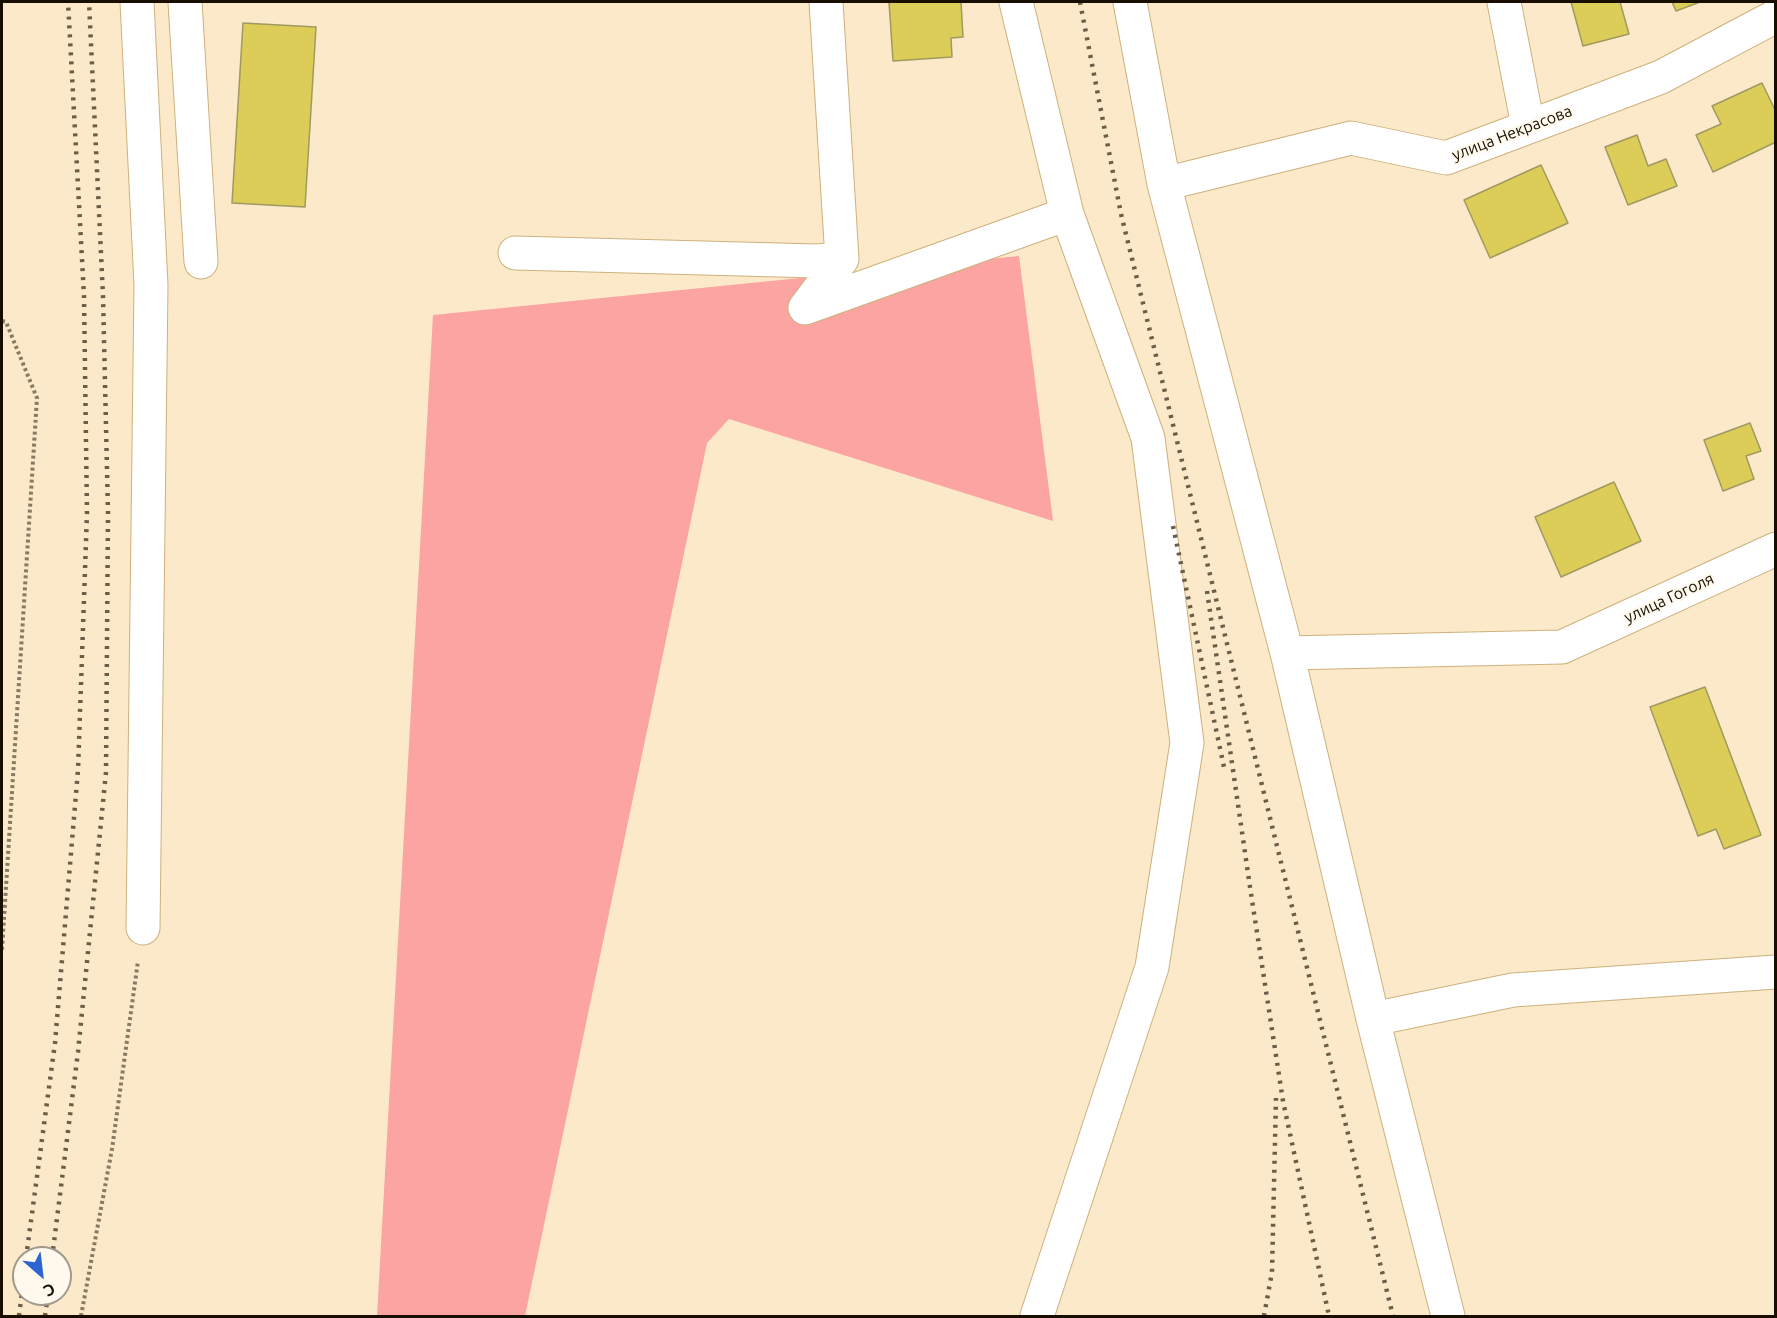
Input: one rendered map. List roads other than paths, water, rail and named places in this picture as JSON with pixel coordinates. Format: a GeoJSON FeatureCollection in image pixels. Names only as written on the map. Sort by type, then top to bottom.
{"type":"FeatureCollection","features":[{"type":"Feature","properties":{"kind":"street"},"geometry":{"type":"LineString","coordinates":[[137,2],[151,285],[142,928]]}},
{"type":"Feature","properties":{"kind":"street"},"geometry":{"type":"LineString","coordinates":[[185,2],[201,262]]}},
{"type":"Feature","properties":{"kind":"street"},"geometry":{"type":"LineString","coordinates":[[826,2],[842,259],[805,308],[1067,214]]}},
{"type":"Feature","properties":{"kind":"street"},"geometry":{"type":"LineString","coordinates":[[1016,2],[1067,214],[1148,438],[1187,743],[1152,967],[1037,1317]]}},
{"type":"Feature","properties":{"kind":"street"},"geometry":{"type":"LineString","coordinates":[[1130,2],[1164,184],[1287,653],[1373,1019],[1448,1317]]}},
{"type":"Feature","properties":{"kind":"street"},"geometry":{"type":"LineString","coordinates":[[1504,2],[1528,126]]}},
{"type":"Feature","properties":{"kind":"street","name":"улица Некрасова"},"geometry":{"type":"LineString","coordinates":[[1164,184],[1351,138],[1446,158],[1661,77],[1776,16]]}},
{"type":"Feature","properties":{"kind":"street"},"geometry":{"type":"LineString","coordinates":[[515,253],[816,261],[842,259]]}},
{"type":"Feature","properties":{"kind":"street","name":"улица Гоголя"},"geometry":{"type":"LineString","coordinates":[[1287,653],[1562,647],[1776,549]]}},
{"type":"Feature","properties":{"kind":"street"},"geometry":{"type":"LineString","coordinates":[[1373,1019],[1514,990],[1776,972]]}},
{"type":"Feature","properties":{"kind":"railway"},"geometry":{"type":"LineString","coordinates":[[28,1246],[55,1043],[78,770],[87,513],[84,296],[68,2]]}},
{"type":"Feature","properties":{"kind":"railway"},"geometry":{"type":"LineString","coordinates":[[54,1246],[78,1052],[106,772],[108,513],[103,296],[89,2]]}},
{"type":"Feature","properties":{"kind":"railway"},"geometry":{"type":"LineString","coordinates":[[1080,2],[1121,214],[1393,1316]]}},
{"type":"Feature","properties":{"kind":"railway"},"geometry":{"type":"LineString","coordinates":[[1173,526],[1225,772]]}},
{"type":"Feature","properties":{"kind":"railway"},"geometry":{"type":"LineString","coordinates":[[1207,591],[1283,1101],[1329,1316]]}},
{"type":"Feature","properties":{"kind":"railway"},"geometry":{"type":"LineString","coordinates":[[1264,1316],[1272,1272],[1276,1098]]}},
{"type":"Feature","properties":{"kind":"railway"},"geometry":{"type":"LineString","coordinates":[[19,1316],[20,1306]]}},
{"type":"Feature","properties":{"kind":"railway"},"geometry":{"type":"LineString","coordinates":[[45,1316],[46,1306]]}}]}
